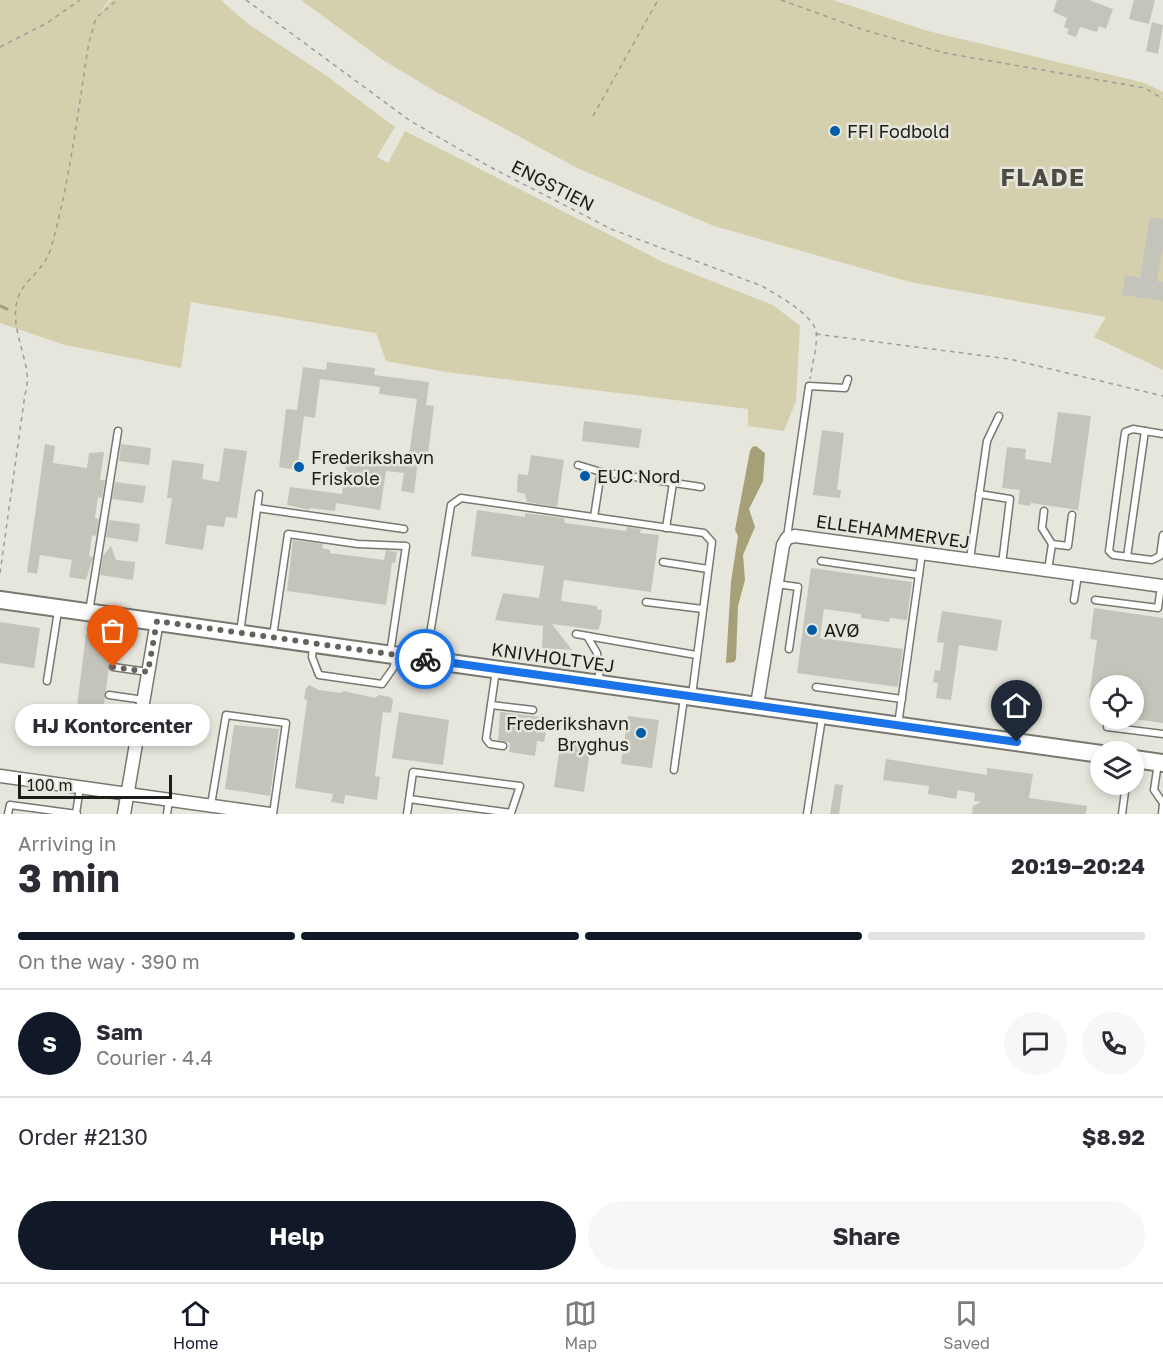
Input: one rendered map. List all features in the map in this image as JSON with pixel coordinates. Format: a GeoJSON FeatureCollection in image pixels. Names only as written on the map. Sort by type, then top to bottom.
{"type":"FeatureCollection","features":[{"type":"Feature","properties":{"kind":"street","name":"ELLEHAMMERVEJ"},"geometry":{"type":"LineString","coordinates":[[787,538],[795,536],[1162,586]]}},
{"type":"Feature","properties":{"kind":"street"},"geometry":{"type":"LineString","coordinates":[[757,705],[783,545],[787,538]]}},
{"type":"Feature","properties":{"kind":"street","name":"KNIVHOLTVEJ"},"geometry":{"type":"LineString","coordinates":[[0,600],[1090,752]]}},
{"type":"Feature","properties":{"kind":"street"},"geometry":{"type":"LineString","coordinates":[[124,814],[157,621]]}},
{"type":"Feature","properties":{"kind":"street"},"geometry":{"type":"LineString","coordinates":[[1144,761],[1160,763]]}},
{"type":"Feature","properties":{"kind":"street"},"geometry":{"type":"LineString","coordinates":[[0,776],[272,814]]}},
{"type":"Feature","properties":{"kind":"lane"},"geometry":{"type":"LineString","coordinates":[[787,538],[809,386],[845,388],[848,380]]}},
{"type":"Feature","properties":{"kind":"lane"},"geometry":{"type":"LineString","coordinates":[[970,560],[987,441],[999,416]]}},
{"type":"Feature","properties":{"kind":"lane"},"geometry":{"type":"LineString","coordinates":[[1163,434],[1132,429],[1125,432],[1109,551],[1113,555],[1152,560],[1162,556],[1163,535]]}},
{"type":"Feature","properties":{"kind":"lane"},"geometry":{"type":"LineString","coordinates":[[89,612],[118,431]]}},
{"type":"Feature","properties":{"kind":"lane"},"geometry":{"type":"LineString","coordinates":[[1127,557],[1145,431]]}},
{"type":"Feature","properties":{"kind":"lane"},"geometry":{"type":"LineString","coordinates":[[578,465],[601,472],[701,487]]}},
{"type":"Feature","properties":{"kind":"lane"},"geometry":{"type":"LineString","coordinates":[[594,517],[601,472]]}},
{"type":"Feature","properties":{"kind":"lane"},"geometry":{"type":"LineString","coordinates":[[666,528],[673,483]]}},
{"type":"Feature","properties":{"kind":"lane"},"geometry":{"type":"LineString","coordinates":[[240,634],[259,494]]}},
{"type":"Feature","properties":{"kind":"lane"},"geometry":{"type":"LineString","coordinates":[[979,494],[1010,499],[1002,564]]}},
{"type":"Feature","properties":{"kind":"lane"},"geometry":{"type":"LineString","coordinates":[[426,660],[451,505],[461,498],[704,533],[712,542],[696,655],[674,770]]}},
{"type":"Feature","properties":{"kind":"lane"},"geometry":{"type":"LineString","coordinates":[[257,508],[404,529]]}},
{"type":"Feature","properties":{"kind":"lane"},"geometry":{"type":"LineString","coordinates":[[1044,511],[1042,528],[1052,544],[1048,570]]}},
{"type":"Feature","properties":{"kind":"lane"},"geometry":{"type":"LineString","coordinates":[[1052,544],[1068,546],[1072,515]]}},
{"type":"Feature","properties":{"kind":"lane"},"geometry":{"type":"LineString","coordinates":[[272,638],[288,534],[358,544],[406,546],[393,655],[394,667],[382,684],[319,675],[312,657],[314,644]]}},
{"type":"Feature","properties":{"kind":"lane"},"geometry":{"type":"LineString","coordinates":[[898,725],[922,553]]}},
{"type":"Feature","properties":{"kind":"lane"},"geometry":{"type":"LineString","coordinates":[[821,561],[919,575]]}},
{"type":"Feature","properties":{"kind":"lane"},"geometry":{"type":"LineString","coordinates":[[663,562],[708,569]]}},
{"type":"Feature","properties":{"kind":"lane"},"geometry":{"type":"LineString","coordinates":[[1074,600],[1078,574]]}},
{"type":"Feature","properties":{"kind":"lane"},"geometry":{"type":"LineString","coordinates":[[777,584],[798,587],[789,649]]}},
{"type":"Feature","properties":{"kind":"lane"},"geometry":{"type":"LineString","coordinates":[[1095,600],[1161,608],[1162,586]]}},
{"type":"Feature","properties":{"kind":"lane"},"geometry":{"type":"LineString","coordinates":[[646,602],[703,609]]}},
{"type":"Feature","properties":{"kind":"lane"},"geometry":{"type":"LineString","coordinates":[[47,681],[58,608]]}},
{"type":"Feature","properties":{"kind":"lane"},"geometry":{"type":"LineString","coordinates":[[576,634],[696,655]]}},
{"type":"Feature","properties":{"kind":"lane"},"geometry":{"type":"LineString","coordinates":[[587,636],[597,653],[600,683]]}},
{"type":"Feature","properties":{"kind":"lane"},"geometry":{"type":"LineString","coordinates":[[113,667],[148,672]]}},
{"type":"Feature","properties":{"kind":"lane"},"geometry":{"type":"LineString","coordinates":[[496,669],[486,739],[490,744],[503,746]]}},
{"type":"Feature","properties":{"kind":"lane"},"geometry":{"type":"LineString","coordinates":[[816,687],[902,699]]}},
{"type":"Feature","properties":{"kind":"lane"},"geometry":{"type":"LineString","coordinates":[[109,695],[144,700]]}},
{"type":"Feature","properties":{"kind":"lane"},"geometry":{"type":"LineString","coordinates":[[491,705],[533,710]]}},
{"type":"Feature","properties":{"kind":"lane"},"geometry":{"type":"LineString","coordinates":[[807,814],[822,714]]}},
{"type":"Feature","properties":{"kind":"lane"},"geometry":{"type":"LineString","coordinates":[[211,806],[226,715],[286,723],[272,814]]}},
{"type":"Feature","properties":{"kind":"lane"},"geometry":{"type":"LineString","coordinates":[[1123,729],[1163,734]]}},
{"type":"Feature","properties":{"kind":"lane"},"geometry":{"type":"LineString","coordinates":[[1160,763],[1154,790],[1163,804],[1162,814]]}},
{"type":"Feature","properties":{"kind":"lane"},"geometry":{"type":"LineString","coordinates":[[406,814],[413,772],[520,786],[511,813],[409,799]]}},
{"type":"Feature","properties":{"kind":"lane"},"geometry":{"type":"LineString","coordinates":[[8,814],[10,805],[77,814],[80,788]]}},
{"type":"Feature","properties":{"kind":"lane"},"geometry":{"type":"LineString","coordinates":[[1122,814],[1125,795]]}},
{"type":"Feature","properties":{"kind":"lane"},"geometry":{"type":"LineString","coordinates":[[167,814],[169,800]]}},
{"type":"Feature","properties":{"kind":"path"},"geometry":{"type":"LineString","coordinates":[[0,47],[47,23],[80,0]]}},
{"type":"Feature","properties":{"kind":"path"},"geometry":{"type":"LineString","coordinates":[[0,573],[28,384],[14,326],[17,299],[27,282],[44,266],[50,250],[63,202],[89,42],[96,18],[117,0]]}},
{"type":"Feature","properties":{"kind":"path","name":"ENGSTIEN"},"geometry":{"type":"LineString","coordinates":[[246,0],[409,120],[490,166],[611,229],[762,286],[783,298],[813,323],[816,334]]}},
{"type":"Feature","properties":{"kind":"path"},"geometry":{"type":"LineString","coordinates":[[593,116],[658,0]]}},
{"type":"Feature","properties":{"kind":"path"},"geometry":{"type":"LineString","coordinates":[[781,0],[864,30],[945,53],[1144,88],[1163,99]]}},
{"type":"Feature","properties":{"kind":"path"},"geometry":{"type":"LineString","coordinates":[[809,386],[816,334],[827,333],[971,356],[1009,359],[1163,396]]}},
{"type":"Feature","properties":{"kind":"shaded area"},"geometry":{"type":"Polygon","coordinates":[[[0,0],[109,0],[98,15],[111,0],[221,0],[247,23],[324,74],[395,127],[377,157],[388,163],[405,131],[663,262],[773,305],[800,326],[796,401],[784,431],[748,426],[748,409],[446,372],[386,361],[376,333],[191,302],[181,368],[65,345],[0,323],[0,0]]]}},
{"type":"Feature","properties":{"kind":"shaded area","name":"FFI Fodbold"},"geometry":{"type":"Polygon","coordinates":[[[301,0],[833,0],[928,31],[1145,83],[1163,92],[1163,370],[1094,337],[1106,317],[910,282],[714,226],[579,169],[433,90],[383,60],[301,0]]]}},
{"type":"Feature","properties":{"kind":"shaded area"},"geometry":{"type":"Polygon","coordinates":[[[756,446],[765,453],[763,481],[749,509],[755,527],[743,555],[745,580],[738,606],[736,659],[734,662],[726,663],[731,582],[738,536],[735,530],[750,451],[756,446]]]}},
{"type":"Feature","properties":{"kind":"building"},"geometry":{"type":"Polygon","coordinates":[[[1057,0],[1089,0],[1113,9],[1106,29],[1099,26],[1097,32],[1080,27],[1076,37],[1067,34],[1069,29],[1064,27],[1067,18],[1053,12],[1057,0]]]}},
{"type":"Feature","properties":{"kind":"building"},"geometry":{"type":"Polygon","coordinates":[[[1134,0],[1155,0],[1149,24],[1129,19],[1134,0]]]}},
{"type":"Feature","properties":{"kind":"building"},"geometry":{"type":"Polygon","coordinates":[[[1152,22],[1163,25],[1158,54],[1146,51],[1152,22]]]}},
{"type":"Feature","properties":{"kind":"building"},"geometry":{"type":"Polygon","coordinates":[[[1150,217],[1163,219],[1163,247],[1157,281],[1163,282],[1163,301],[1122,295],[1125,275],[1140,278],[1150,217]]]}},
{"type":"Feature","properties":{"kind":"building"},"geometry":{"type":"Polygon","coordinates":[[[327,362],[375,368],[374,375],[429,382],[426,405],[434,406],[428,454],[419,452],[414,493],[401,491],[404,473],[386,471],[380,510],[336,503],[335,511],[310,508],[310,510],[287,505],[290,487],[342,494],[347,455],[370,458],[371,450],[409,455],[417,399],[379,394],[380,387],[320,379],[315,418],[304,416],[297,470],[279,467],[286,409],[297,410],[303,367],[326,370],[327,362]]]}},
{"type":"Feature","properties":{"kind":"building"},"geometry":{"type":"Polygon","coordinates":[[[1058,412],[1091,416],[1078,510],[1031,503],[1030,506],[1018,504],[1020,490],[1002,488],[1007,447],[1026,449],[1025,459],[1051,463],[1058,412]]]}},
{"type":"Feature","properties":{"kind":"building"},"geometry":{"type":"Polygon","coordinates":[[[584,421],[642,429],[639,448],[582,441],[584,421]]]}},
{"type":"Feature","properties":{"kind":"building"},"geometry":{"type":"Polygon","coordinates":[[[822,430],[844,433],[837,490],[841,490],[840,498],[813,495],[822,430]]]}},
{"type":"Feature","properties":{"kind":"building"},"geometry":{"type":"Polygon","coordinates":[[[45,444],[55,446],[53,463],[87,468],[89,453],[104,452],[100,480],[105,480],[102,498],[98,497],[95,518],[99,519],[96,536],[92,535],[89,556],[93,557],[86,580],[69,577],[72,560],[40,555],[37,574],[27,572],[45,444]]]}},
{"type":"Feature","properties":{"kind":"building"},"geometry":{"type":"Polygon","coordinates":[[[121,444],[151,448],[149,465],[119,461],[121,444]]]}},
{"type":"Feature","properties":{"kind":"building"},"geometry":{"type":"Polygon","coordinates":[[[224,448],[247,451],[237,518],[226,517],[224,527],[207,525],[203,550],[165,544],[172,498],[167,498],[172,460],[204,464],[202,479],[219,482],[224,448]]]}},
{"type":"Feature","properties":{"kind":"building"},"geometry":{"type":"Polygon","coordinates":[[[531,455],[564,460],[557,507],[527,502],[525,494],[517,492],[518,474],[528,475],[531,455]]]}},
{"type":"Feature","properties":{"kind":"building"},"geometry":{"type":"Polygon","coordinates":[[[115,482],[146,486],[143,503],[112,499],[115,482]]]}},
{"type":"Feature","properties":{"kind":"building","name":"EUC Nord"},"geometry":{"type":"Polygon","coordinates":[[[477,510],[525,517],[525,513],[564,518],[565,523],[626,531],[627,527],[641,529],[640,533],[659,535],[651,592],[564,580],[561,601],[597,606],[597,609],[602,610],[601,622],[598,630],[552,624],[572,650],[542,648],[543,626],[495,620],[503,593],[539,598],[544,566],[471,556],[477,510]]]}},
{"type":"Feature","properties":{"kind":"building"},"geometry":{"type":"Polygon","coordinates":[[[109,520],[140,524],[138,542],[106,537],[109,520]]]}},
{"type":"Feature","properties":{"kind":"building"},"geometry":{"type":"Polygon","coordinates":[[[293,540],[323,544],[322,548],[330,550],[330,553],[384,560],[386,550],[397,552],[395,563],[392,563],[386,605],[287,591],[293,540]]]}},
{"type":"Feature","properties":{"kind":"building"},"geometry":{"type":"Polygon","coordinates":[[[111,546],[116,560],[135,562],[133,580],[100,575],[103,556],[111,546]]]}},
{"type":"Feature","properties":{"kind":"building","name":"AVØ"},"geometry":{"type":"Polygon","coordinates":[[[811,568],[912,582],[907,620],[890,618],[889,622],[861,618],[861,614],[824,609],[820,638],[903,649],[898,687],[797,673],[811,568]]]}},
{"type":"Feature","properties":{"kind":"building"},"geometry":{"type":"Polygon","coordinates":[[[1094,608],[1163,618],[1163,723],[1144,720],[1144,675],[1092,675],[1097,640],[1090,639],[1094,608]]]}},
{"type":"Feature","properties":{"kind":"building"},"geometry":{"type":"Polygon","coordinates":[[[942,611],[1002,620],[997,651],[959,645],[951,700],[936,698],[938,683],[933,682],[935,670],[940,671],[944,643],[937,642],[942,611]]]}},
{"type":"Feature","properties":{"kind":"building"},"geometry":{"type":"Polygon","coordinates":[[[0,622],[40,628],[34,668],[0,663],[0,622]]]}},
{"type":"Feature","properties":{"kind":"building"},"geometry":{"type":"Polygon","coordinates":[[[86,634],[113,638],[101,726],[75,723],[86,634]]]}},
{"type":"Feature","properties":{"kind":"building"},"geometry":{"type":"Polygon","coordinates":[[[309,685],[319,690],[341,693],[344,691],[375,698],[379,695],[390,697],[393,700],[391,713],[383,712],[375,776],[380,777],[377,800],[345,795],[344,804],[331,802],[333,794],[295,788],[307,701],[304,698],[309,685]]]}},
{"type":"Feature","properties":{"kind":"building"},"geometry":{"type":"Polygon","coordinates":[[[399,712],[449,720],[443,765],[392,758],[399,712]]]}},
{"type":"Feature","properties":{"kind":"building"},"geometry":{"type":"Polygon","coordinates":[[[500,712],[549,718],[544,742],[537,741],[535,756],[509,752],[510,743],[498,740],[500,712]]]}},
{"type":"Feature","properties":{"kind":"building","name":"Frederikshavn Bryghus"},"geometry":{"type":"Polygon","coordinates":[[[628,716],[659,720],[652,768],[621,764],[628,716]]]}},
{"type":"Feature","properties":{"kind":"building"},"geometry":{"type":"Polygon","coordinates":[[[234,725],[279,729],[270,796],[225,789],[234,725]]]}},
{"type":"Feature","properties":{"kind":"building"},"geometry":{"type":"Polygon","coordinates":[[[561,740],[591,744],[584,792],[554,787],[561,740]]]}},
{"type":"Feature","properties":{"kind":"building"},"geometry":{"type":"Polygon","coordinates":[[[886,759],[987,775],[987,768],[1033,774],[1029,798],[1087,806],[1086,814],[972,814],[973,806],[981,802],[974,801],[975,793],[958,790],[956,799],[928,794],[929,786],[883,780],[886,759]]]}},
{"type":"Feature","properties":{"kind":"building"},"geometry":{"type":"Polygon","coordinates":[[[835,784],[843,785],[839,814],[830,814],[835,784]]]}},
{"type":"Feature","properties":{"kind":"waterway"},"geometry":{"type":"LineString","coordinates":[[0,306],[7,309]]}},
{"type":"Feature","properties":{"kind":"way so far"},"geometry":{"type":"LineString","coordinates":[[113,667],[148,672],[157,621],[425,659]]}},
{"type":"Feature","properties":{"kind":"place","name":"FFI Fodbold"},"geometry":{"type":"Point","coordinates":[835,131]}},
{"type":"Feature","properties":{"kind":"place","name":"Frederikshavn Friskole"},"geometry":{"type":"Point","coordinates":[299,467]}},
{"type":"Feature","properties":{"kind":"place","name":"EUC Nord"},"geometry":{"type":"Point","coordinates":[585,476]}},
{"type":"Feature","properties":{"kind":"place","name":"AVØ"},"geometry":{"type":"Point","coordinates":[812,630]}},
{"type":"Feature","properties":{"kind":"place","name":"HJ Kontorcenter"},"geometry":{"type":"Point","coordinates":[113,667]}},
{"type":"Feature","properties":{"kind":"place","name":"Frederikshavn Bryghus"},"geometry":{"type":"Point","coordinates":[641,733]}},
{"type":"Feature","properties":{"kind":"district","name":"FLADE"},"geometry":{"type":"Point","coordinates":[1043,176]}},
{"type":"Feature","properties":{"kind":"route"},"geometry":{"type":"LineString","coordinates":[[425,659],[1017,742]]}}]}
